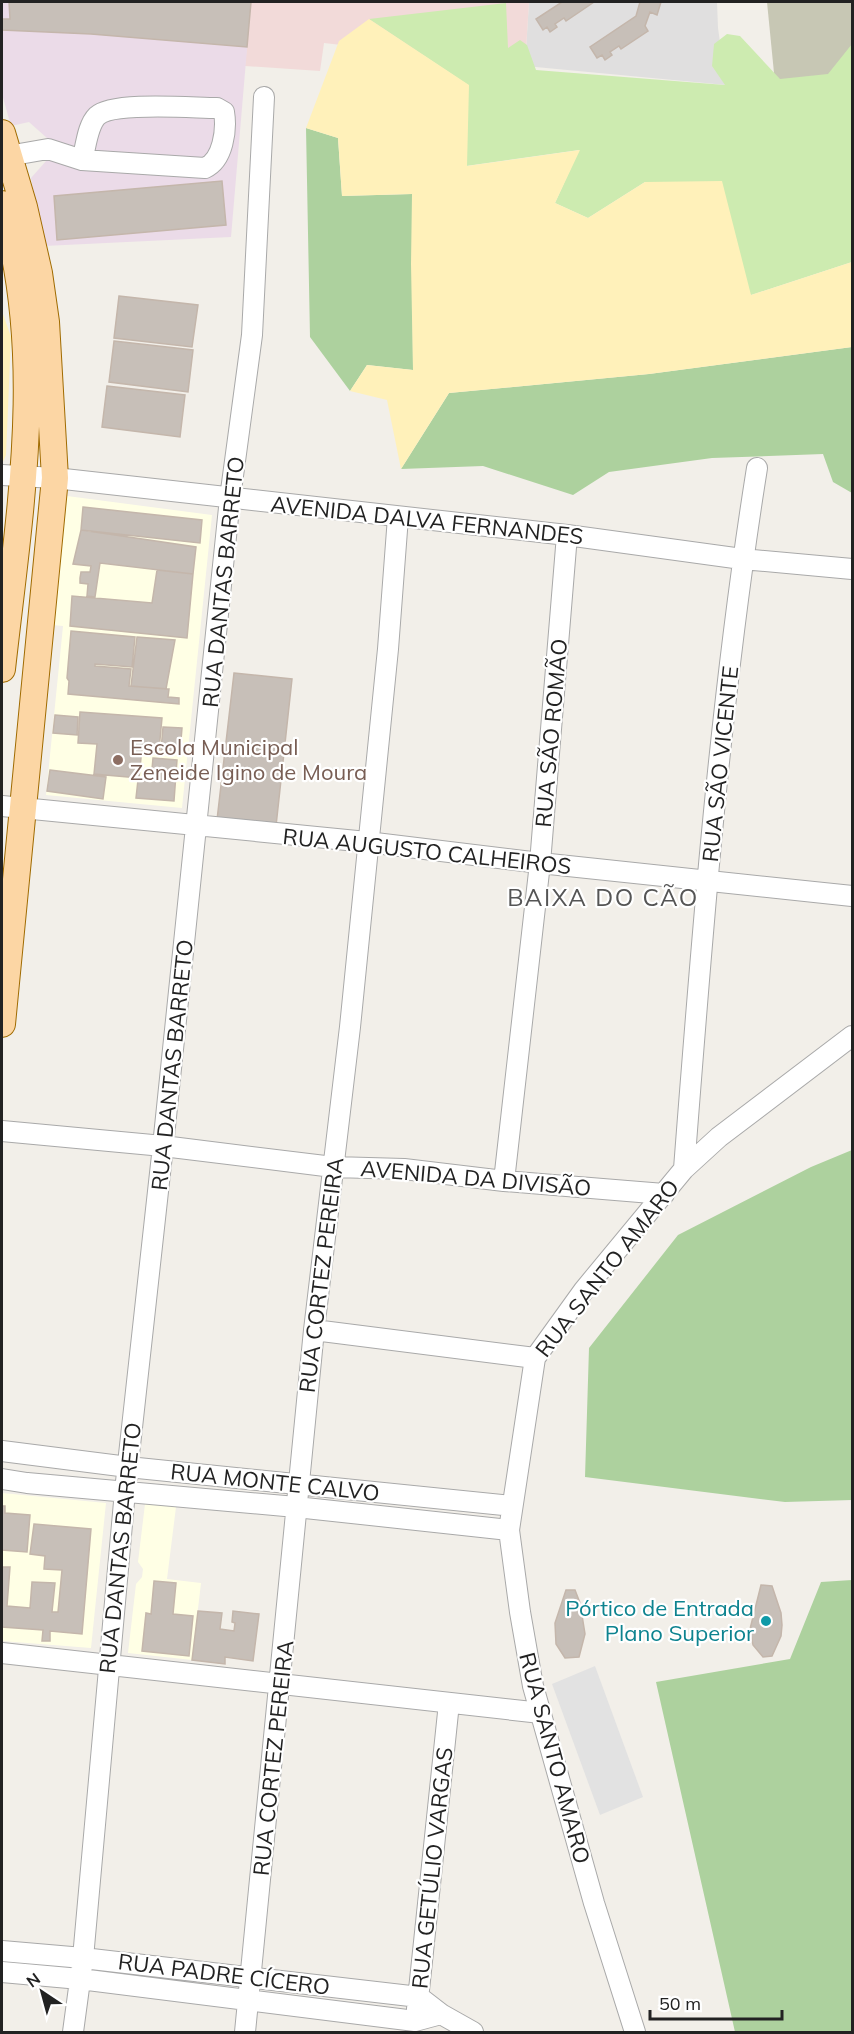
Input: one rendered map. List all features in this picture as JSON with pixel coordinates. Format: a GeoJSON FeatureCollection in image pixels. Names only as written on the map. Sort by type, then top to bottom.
{"type":"FeatureCollection","features":[{"type":"Feature","properties":{"kind":"main road"},"geometry":{"type":"LineString","coordinates":[[2,669],[13,476],[28,399],[22,302],[8,209],[4,149]]}},
{"type":"Feature","properties":{"kind":"main road"},"geometry":{"type":"LineString","coordinates":[[2,1024],[12,808],[55,478],[46,322],[37,263],[8,209]]}},
{"type":"Feature","properties":{"kind":"street","name":"RUA DANTAS BARRETO"},"geometry":{"type":"LineString","coordinates":[[73,2032],[83,1958],[125,1491],[230,498],[252,335],[264,97]]}},
{"type":"Feature","properties":{"kind":"street"},"geometry":{"type":"LineString","coordinates":[[4,149],[48,149],[82,160],[206,168],[218,158],[223,136],[224,112],[217,108],[151,107],[121,108],[104,112],[93,122],[82,160]]}},
{"type":"Feature","properties":{"kind":"street","name":"RUA SÃO VICENTE"},"geometry":{"type":"LineString","coordinates":[[684,1169],[707,881],[742,559],[757,468]]}},
{"type":"Feature","properties":{"kind":"street","name":"AVENIDA DALVA FERNANDES"},"geometry":{"type":"LineString","coordinates":[[13,476],[55,478],[567,535],[742,559],[852,569]]}},
{"type":"Feature","properties":{"kind":"street","name":"RUA CORTEZ PEREIRA"},"geometry":{"type":"LineString","coordinates":[[245,2032],[314,1330],[350,1027],[388,649],[398,517]]}},
{"type":"Feature","properties":{"kind":"street","name":"RUA SÃO ROMÃO"},"geometry":{"type":"LineString","coordinates":[[504,1181],[540,864],[567,535]]}},
{"type":"Feature","properties":{"kind":"street","name":"RUA AUGUSTO CALHEIROS"},"geometry":{"type":"LineString","coordinates":[[12,808],[367,842],[540,864],[852,896]]}},
{"type":"Feature","properties":{"kind":"street","name":"RUA SANTO AMARO"},"geometry":{"type":"LineString","coordinates":[[635,2032],[594,1903],[533,1686],[521,1622],[509,1530],[534,1358],[584,1290],[684,1169],[719,1137],[852,1036]]}},
{"type":"Feature","properties":{"kind":"street","name":"AVENIDA DA DIVISÃO"},"geometry":{"type":"LineString","coordinates":[[2,1131],[163,1146],[333,1167],[404,1170],[664,1194]]}},
{"type":"Feature","properties":{"kind":"street"},"geometry":{"type":"LineString","coordinates":[[314,1330],[534,1358]]}},
{"type":"Feature","properties":{"kind":"street","name":"RUA MONTE CALVO"},"geometry":{"type":"LineString","coordinates":[[2,1451],[128,1467],[512,1506]]}},
{"type":"Feature","properties":{"kind":"street","name":"RUA MONTE CALVO"},"geometry":{"type":"LineString","coordinates":[[2,1479],[509,1530]]}},
{"type":"Feature","properties":{"kind":"street"},"geometry":{"type":"LineString","coordinates":[[2,1653],[541,1713]]}},
{"type":"Feature","properties":{"kind":"street","name":"RUA GETÚLIO VARGAS"},"geometry":{"type":"LineString","coordinates":[[414,2027],[449,1703]]}},
{"type":"Feature","properties":{"kind":"street","name":"RUA PADRE CÍCERO"},"geometry":{"type":"LineString","coordinates":[[2,1951],[83,1958],[419,1997]]}},
{"type":"Feature","properties":{"kind":"street","name":"RUA PADRE CÍCERO"},"geometry":{"type":"LineString","coordinates":[[2,1972],[80,1979],[248,2001],[414,2027],[441,2014]]}},
{"type":"Feature","properties":{"kind":"street"},"geometry":{"type":"LineString","coordinates":[[419,1997],[441,2014],[473,2032]]}},
{"type":"Feature","properties":{"kind":"shaded area"},"geometry":{"type":"Polygon","coordinates":[[[2,2],[251,2],[231,237],[44,246],[31,178],[47,160],[47,138],[29,122],[11,126],[2,94],[2,2]]]}},
{"type":"Feature","properties":{"kind":"shaded area"},"geometry":{"type":"Polygon","coordinates":[[[251,2],[529,2],[525,66],[324,43],[320,71],[245,66],[251,2]]]}},
{"type":"Feature","properties":{"kind":"shaded area"},"geometry":{"type":"Polygon","coordinates":[[[529,2],[717,2],[718,28],[726,85],[525,66],[529,2]]]}},
{"type":"Feature","properties":{"kind":"shaded area"},"geometry":{"type":"Polygon","coordinates":[[[767,2],[852,2],[852,85],[775,83],[767,2]]]}},
{"type":"Feature","properties":{"kind":"shaded area"},"geometry":{"type":"Polygon","coordinates":[[[67,496],[212,515],[182,808],[46,795],[63,626],[52,625],[67,496]]]}},
{"type":"Feature","properties":{"kind":"shaded area"},"geometry":{"type":"Polygon","coordinates":[[[2,1493],[106,1503],[91,1648],[2,1641],[2,1493]]]}},
{"type":"Feature","properties":{"kind":"shaded area"},"geometry":{"type":"Polygon","coordinates":[[[145,1504],[176,1507],[167,1579],[201,1583],[192,1660],[128,1653],[136,1584],[142,1577],[143,1569],[138,1562],[145,1504]]]}},
{"type":"Feature","properties":{"kind":"shaded area"},"geometry":{"type":"Polygon","coordinates":[[[595,1666],[643,1797],[600,1815],[552,1684],[595,1666]]]}},
{"type":"Feature","properties":{"kind":"green space"},"geometry":{"type":"Polygon","coordinates":[[[506,3],[508,48],[520,40],[527,45],[536,70],[725,85],[712,66],[714,44],[727,34],[740,36],[780,79],[828,74],[852,44],[852,262],[751,295],[645,182],[588,218],[555,203],[579,150],[466,166],[468,85],[369,19],[506,3]]]}},
{"type":"Feature","properties":{"kind":"green space"},"geometry":{"type":"Polygon","coordinates":[[[306,128],[338,138],[342,196],[412,194],[413,370],[367,365],[350,391],[310,337],[306,128]]]}},
{"type":"Feature","properties":{"kind":"green space"},"geometry":{"type":"Polygon","coordinates":[[[852,347],[852,493],[833,482],[823,454],[712,458],[609,472],[573,495],[483,466],[401,469],[449,393],[649,374],[852,347]]]}},
{"type":"Feature","properties":{"kind":"green space"},"geometry":{"type":"Polygon","coordinates":[[[852,1150],[852,1500],[785,1502],[585,1477],[589,1348],[678,1235],[811,1167],[852,1150]]]}},
{"type":"Feature","properties":{"kind":"green space"},"geometry":{"type":"Polygon","coordinates":[[[852,1580],[852,2032],[735,2032],[656,1682],[790,1659],[821,1582],[852,1580]]]}},
{"type":"Feature","properties":{"kind":"sand"},"geometry":{"type":"Polygon","coordinates":[[[369,19],[469,85],[467,166],[580,150],[555,203],[588,218],[645,182],[722,181],[751,295],[852,262],[852,347],[649,374],[449,393],[401,469],[387,400],[350,391],[367,365],[413,370],[412,194],[342,196],[338,138],[306,128],[339,41],[369,19]]]}},
{"type":"Feature","properties":{"kind":"sand"},"geometry":{"type":"Polygon","coordinates":[[[2,311],[11,337],[6,455],[2,464],[2,311]]]}},
{"type":"Feature","properties":{"kind":"building"},"geometry":{"type":"Polygon","coordinates":[[[9,2],[251,2],[247,47],[91,34],[2,30],[2,19],[10,19],[9,2]]]}},
{"type":"Feature","properties":{"kind":"building"},"geometry":{"type":"Polygon","coordinates":[[[562,2],[594,2],[566,21],[564,18],[555,24],[557,27],[550,32],[547,27],[543,30],[536,19],[562,2]]]}},
{"type":"Feature","properties":{"kind":"building"},"geometry":{"type":"Polygon","coordinates":[[[640,2],[661,2],[657,15],[650,12],[645,26],[648,31],[621,49],[619,46],[610,52],[612,55],[605,60],[602,55],[597,58],[590,47],[636,16],[640,2]]]}},
{"type":"Feature","properties":{"kind":"building"},"geometry":{"type":"Polygon","coordinates":[[[222,181],[226,225],[57,240],[54,196],[222,181]]]}},
{"type":"Feature","properties":{"kind":"building"},"geometry":{"type":"Polygon","coordinates":[[[119,296],[198,305],[192,347],[114,338],[119,296]]]}},
{"type":"Feature","properties":{"kind":"building"},"geometry":{"type":"Polygon","coordinates":[[[114,341],[193,350],[188,392],[109,382],[114,341]]]}},
{"type":"Feature","properties":{"kind":"building"},"geometry":{"type":"Polygon","coordinates":[[[107,386],[185,395],[180,437],[102,427],[107,386]]]}},
{"type":"Feature","properties":{"kind":"building"},"geometry":{"type":"Polygon","coordinates":[[[83,507],[202,520],[200,543],[81,530],[83,507]]]}},
{"type":"Feature","properties":{"kind":"building"},"geometry":{"type":"Polygon","coordinates":[[[81,530],[196,547],[193,574],[100,563],[95,597],[87,596],[88,584],[80,583],[80,578],[81,572],[90,572],[91,566],[73,564],[81,530]]]}},
{"type":"Feature","properties":{"kind":"building"},"geometry":{"type":"Polygon","coordinates":[[[157,570],[193,574],[187,638],[70,626],[72,596],[152,603],[157,570]]]}},
{"type":"Feature","properties":{"kind":"building"},"geometry":{"type":"Polygon","coordinates":[[[71,631],[135,637],[132,667],[95,664],[95,666],[131,669],[129,686],[169,689],[168,697],[179,698],[179,704],[68,694],[71,631]]]}},
{"type":"Feature","properties":{"kind":"building"},"geometry":{"type":"Polygon","coordinates":[[[137,637],[175,640],[166,689],[131,686],[137,637]]]}},
{"type":"Feature","properties":{"kind":"building"},"geometry":{"type":"Polygon","coordinates":[[[234,673],[292,679],[276,826],[217,820],[234,673]]]}},
{"type":"Feature","properties":{"kind":"building"},"geometry":{"type":"Polygon","coordinates":[[[80,712],[162,718],[159,750],[142,748],[139,778],[94,774],[97,744],[78,743],[80,712]]]}},
{"type":"Feature","properties":{"kind":"building"},"geometry":{"type":"Polygon","coordinates":[[[55,715],[78,717],[77,735],[53,733],[55,715]]]}},
{"type":"Feature","properties":{"kind":"building"},"geometry":{"type":"Polygon","coordinates":[[[163,727],[182,728],[180,752],[161,750],[163,727]]]}},
{"type":"Feature","properties":{"kind":"building"},"geometry":{"type":"Polygon","coordinates":[[[153,758],[177,760],[174,801],[136,798],[138,780],[151,781],[153,758]]]}},
{"type":"Feature","properties":{"kind":"building"},"geometry":{"type":"Polygon","coordinates":[[[50,770],[106,777],[103,799],[47,791],[50,770]]]}},
{"type":"Feature","properties":{"kind":"building"},"geometry":{"type":"Polygon","coordinates":[[[2,1506],[5,1506],[5,1513],[30,1515],[27,1552],[2,1550],[2,1506]]]}},
{"type":"Feature","properties":{"kind":"building"},"geometry":{"type":"Polygon","coordinates":[[[34,1524],[91,1529],[82,1634],[50,1631],[50,1641],[42,1641],[43,1630],[2,1627],[2,1567],[10,1567],[7,1606],[30,1608],[32,1582],[55,1583],[52,1612],[58,1612],[62,1570],[44,1569],[45,1556],[30,1554],[34,1524]]]}},
{"type":"Feature","properties":{"kind":"building"},"geometry":{"type":"Polygon","coordinates":[[[154,1581],[176,1583],[173,1614],[193,1616],[189,1656],[142,1651],[146,1613],[151,1614],[154,1581]]]}},
{"type":"Feature","properties":{"kind":"building","name":"Pórtico de Entrada Plano Superior"},"geometry":{"type":"Polygon","coordinates":[[[761,1585],[772,1586],[781,1613],[782,1625],[781,1636],[772,1656],[763,1657],[753,1645],[750,1629],[761,1585]]]}},
{"type":"Feature","properties":{"kind":"building"},"geometry":{"type":"Polygon","coordinates":[[[566,1590],[575,1590],[580,1603],[585,1634],[579,1657],[565,1658],[556,1644],[555,1623],[566,1590]]]}},
{"type":"Feature","properties":{"kind":"building"},"geometry":{"type":"Polygon","coordinates":[[[198,1611],[222,1613],[220,1629],[234,1631],[233,1611],[259,1614],[253,1661],[225,1657],[225,1664],[192,1660],[198,1611]]]}},
{"type":"Feature","properties":{"kind":"place","name":"Escola Municipal Zeneide Igino de Moura"},"geometry":{"type":"Point","coordinates":[118,760]}},
{"type":"Feature","properties":{"kind":"place","name":"Pórtico de Entrada Plano Superior"},"geometry":{"type":"Point","coordinates":[766,1621]}},
{"type":"Feature","properties":{"kind":"district","name":"BAIXA DO CÃO"},"geometry":{"type":"Point","coordinates":[603,898]}}]}
